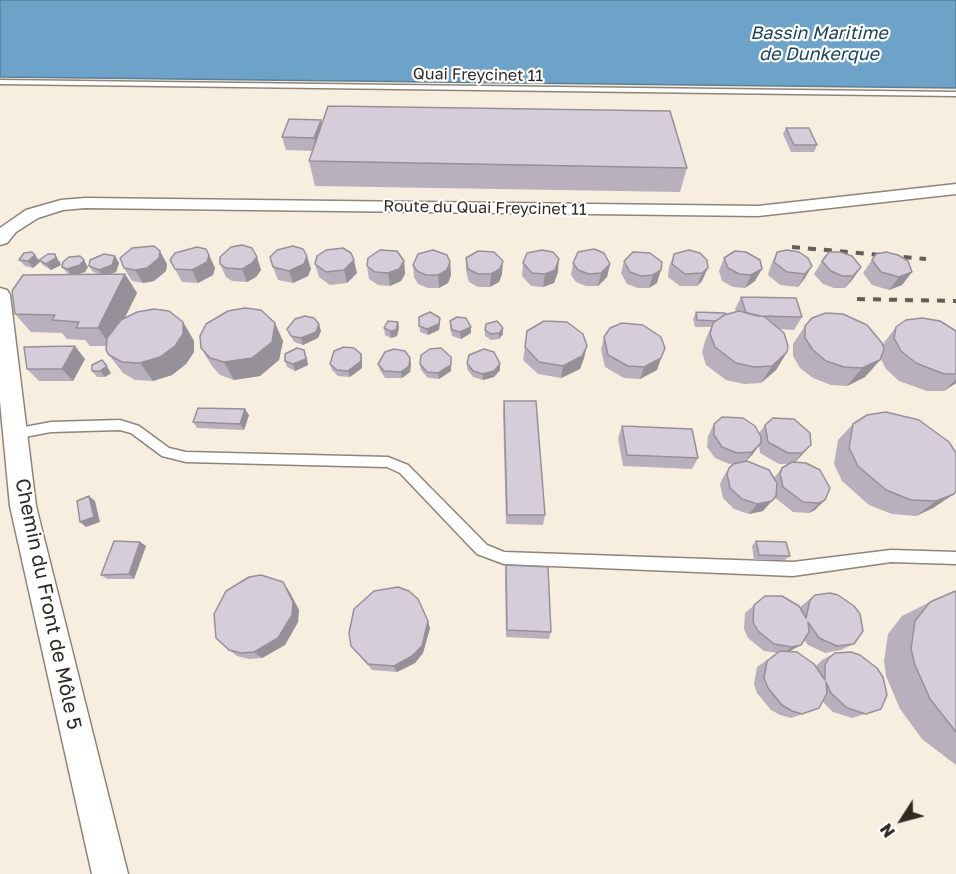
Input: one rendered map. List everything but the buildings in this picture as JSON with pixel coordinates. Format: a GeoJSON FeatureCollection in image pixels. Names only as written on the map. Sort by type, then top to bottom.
{"type":"FeatureCollection","features":[{"type":"Feature","properties":{"kind":"street","name":"Route du Quai Freycinet 11"},"geometry":{"type":"LineString","coordinates":[[0,239],[16,223],[51,207],[85,203],[739,211],[791,209],[956,189]]}},
{"type":"Feature","properties":{"kind":"street","name":"Chemin du Front de Môle 5"},"geometry":{"type":"LineString","coordinates":[[0,295],[23,506],[110,874]]}},
{"type":"Feature","properties":{"kind":"lane","name":"Quai Freycinet 11"},"geometry":{"type":"LineString","coordinates":[[0,82],[956,94]]}},
{"type":"Feature","properties":{"kind":"lane"},"geometry":{"type":"LineString","coordinates":[[14,434],[51,427],[120,425],[135,429],[166,452],[186,457],[388,462],[404,469],[482,550],[504,558],[793,569],[891,556],[956,558]]}},
{"type":"Feature","properties":{"kind":"water","name":"Bassin Maritime de Dunkerque"},"geometry":{"type":"Polygon","coordinates":[[[0,0],[956,0],[956,88],[0,77],[0,0]]]}},
{"type":"Feature","properties":{"kind":"railway"},"geometry":{"type":"LineString","coordinates":[[792,247],[926,259]]}},
{"type":"Feature","properties":{"kind":"railway"},"geometry":{"type":"LineString","coordinates":[[857,299],[956,301]]}}]}
